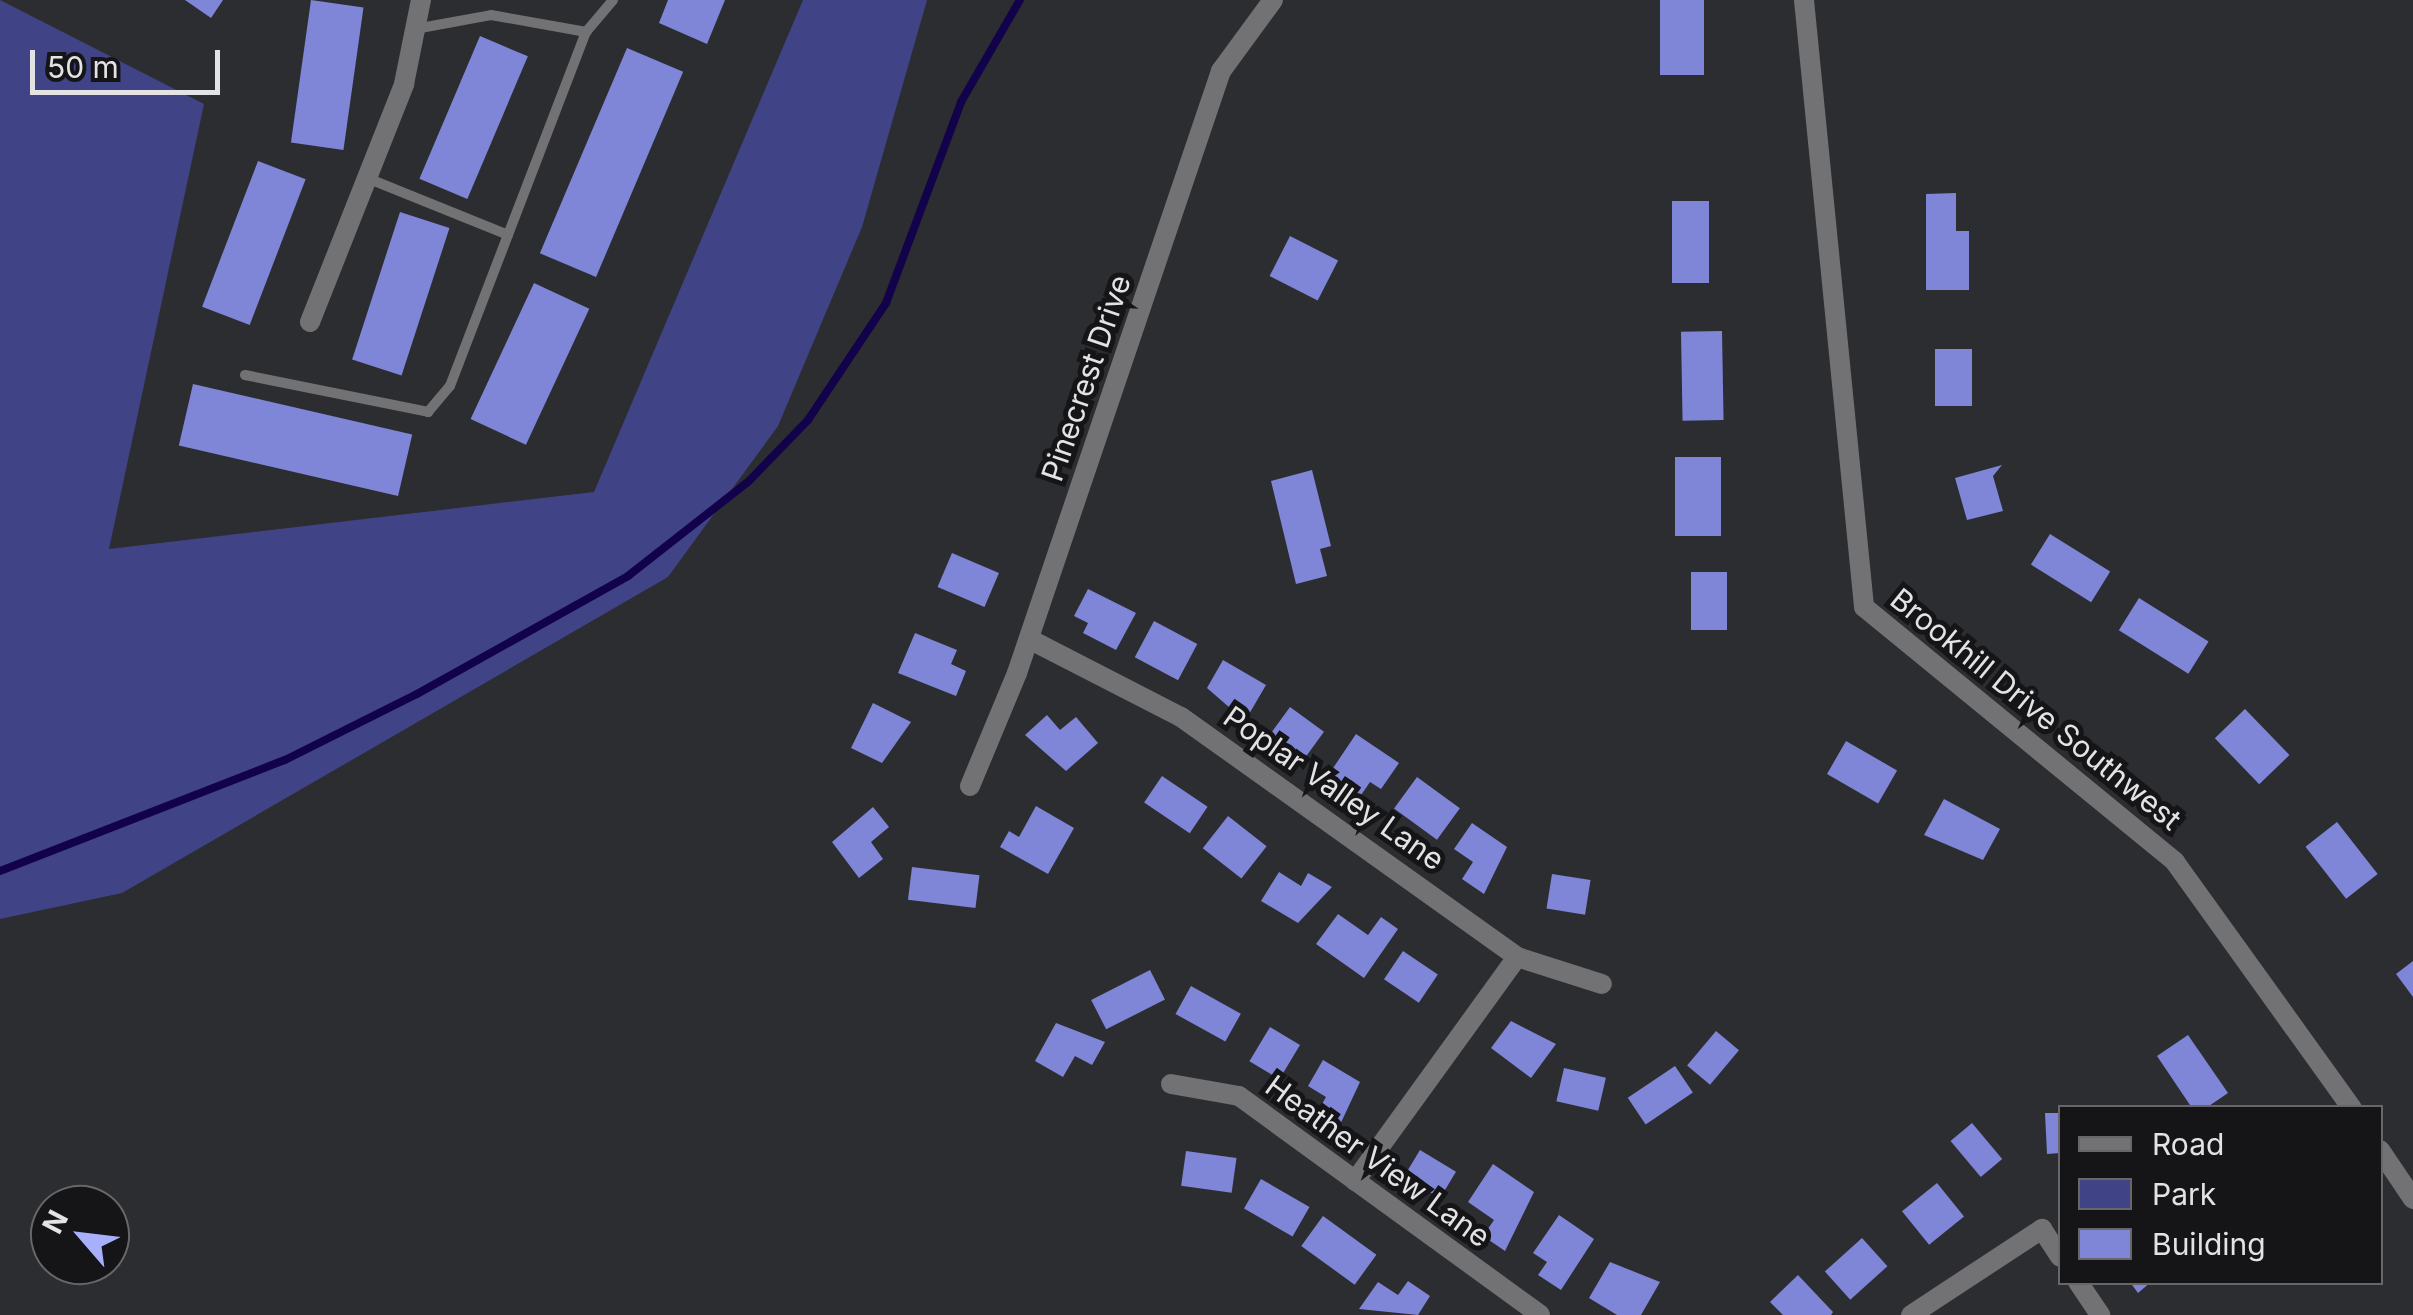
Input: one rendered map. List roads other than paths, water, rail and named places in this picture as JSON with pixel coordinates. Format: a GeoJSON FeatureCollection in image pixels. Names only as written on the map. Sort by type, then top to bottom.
{"type":"FeatureCollection","features":[{"type":"Feature","properties":{"kind":"street"},"geometry":{"type":"LineString","coordinates":[[310,322],[367,178],[421,0]]}},
{"type":"Feature","properties":{"kind":"street","name":"Pinecrest Drive"},"geometry":{"type":"LineString","coordinates":[[970,786],[1029,639],[1221,71],[1274,0]]}},
{"type":"Feature","properties":{"kind":"street","name":"Brookhill Drive Southwest"},"geometry":{"type":"LineString","coordinates":[[1804,0],[1864,607],[2176,862],[2350,1105]]}},
{"type":"Feature","properties":{"kind":"street","name":"Poplar Valley Lane"},"geometry":{"type":"LineString","coordinates":[[1029,639],[1180,717],[1517,957],[1602,984]]}},
{"type":"Feature","properties":{"kind":"street"},"geometry":{"type":"LineString","coordinates":[[1355,1181],[1517,957]]}},
{"type":"Feature","properties":{"kind":"street","name":"Heather View Lane"},"geometry":{"type":"LineString","coordinates":[[1171,1084],[1239,1096],[1540,1315]]}},
{"type":"Feature","properties":{"kind":"street"},"geometry":{"type":"LineString","coordinates":[[2383,1154],[2413,1199]]}},
{"type":"Feature","properties":{"kind":"street"},"geometry":{"type":"LineString","coordinates":[[1911,1315],[2042,1229],[2058,1254]]}},
{"type":"Feature","properties":{"kind":"street"},"geometry":{"type":"LineString","coordinates":[[2080,1285],[2100,1315]]}},
{"type":"Feature","properties":{"kind":"lane"},"geometry":{"type":"LineString","coordinates":[[246,374],[428,412],[450,386],[586,32],[613,0]]}},
{"type":"Feature","properties":{"kind":"lane"},"geometry":{"type":"LineString","coordinates":[[415,29],[491,15],[586,32]]}},
{"type":"Feature","properties":{"kind":"lane"},"geometry":{"type":"LineString","coordinates":[[367,178],[508,234]]}},
{"type":"Feature","properties":{"kind":"waterway"},"geometry":{"type":"LineString","coordinates":[[0,871],[285,760],[417,694],[628,576],[748,482],[808,420],[886,303],[961,102],[1020,0]]}}]}
